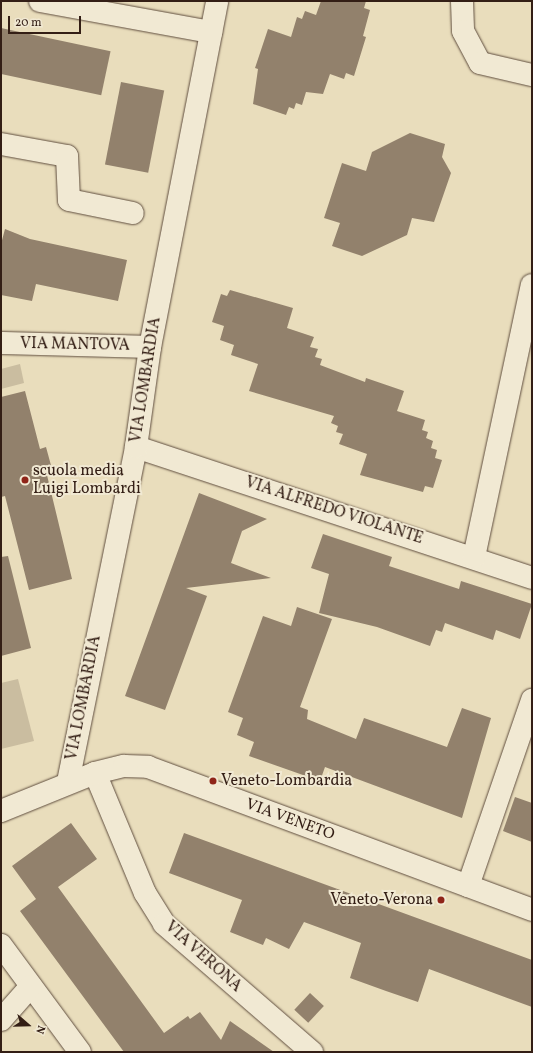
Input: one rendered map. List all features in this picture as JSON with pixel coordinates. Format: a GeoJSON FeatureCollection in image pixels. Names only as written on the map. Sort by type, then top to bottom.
{"type":"FeatureCollection","features":[{"type":"Feature","properties":{"kind":"street"},"geometry":{"type":"LineString","coordinates":[[40,1],[211,32]]}},
{"type":"Feature","properties":{"kind":"street","name":"VIA LOMBARDIA"},"geometry":{"type":"LineString","coordinates":[[68,782],[136,447],[150,347],[218,1]]}},
{"type":"Feature","properties":{"kind":"street"},"geometry":{"type":"LineString","coordinates":[[462,1],[464,31],[480,63],[532,75]]}},
{"type":"Feature","properties":{"kind":"street"},"geometry":{"type":"LineString","coordinates":[[1,144],[67,156],[69,200],[133,213]]}},
{"type":"Feature","properties":{"kind":"street"},"geometry":{"type":"LineString","coordinates":[[474,557],[532,285]]}},
{"type":"Feature","properties":{"kind":"street","name":"VIA MANTOVA"},"geometry":{"type":"LineString","coordinates":[[1,343],[150,347]]}},
{"type":"Feature","properties":{"kind":"street","name":"VIA ALFREDO VIOLANTE"},"geometry":{"type":"LineString","coordinates":[[136,447],[474,557],[532,578]]}},
{"type":"Feature","properties":{"kind":"street"},"geometry":{"type":"LineString","coordinates":[[468,886],[532,700]]}},
{"type":"Feature","properties":{"kind":"street","name":"VIA VENETO"},"geometry":{"type":"LineString","coordinates":[[1,811],[68,782],[95,773],[124,766],[148,767],[532,910]]}},
{"type":"Feature","properties":{"kind":"street","name":"VIA VERONA"},"geometry":{"type":"LineString","coordinates":[[95,773],[145,893],[164,924],[312,1052]]}},
{"type":"Feature","properties":{"kind":"street"},"geometry":{"type":"LineString","coordinates":[[1,945],[80,1052]]}},
{"type":"Feature","properties":{"kind":"street"},"geometry":{"type":"LineString","coordinates":[[1,1020],[31,986]]}},
{"type":"Feature","properties":{"kind":"shaded area"},"geometry":{"type":"Polygon","coordinates":[[[20,364],[24,383],[1,389],[1,369],[20,364]]]}},
{"type":"Feature","properties":{"kind":"shaded area"},"geometry":{"type":"Polygon","coordinates":[[[18,679],[34,741],[1,749],[1,683],[18,679]]]}},
{"type":"Feature","properties":{"kind":"building"},"geometry":{"type":"Polygon","coordinates":[[[321,1],[366,1],[364,8],[370,10],[363,36],[366,37],[354,76],[346,73],[344,79],[330,74],[323,94],[306,92],[302,105],[296,103],[294,109],[289,107],[286,115],[253,104],[258,69],[255,68],[268,29],[291,37],[297,17],[302,19],[305,11],[316,15],[321,1]]]}},
{"type":"Feature","properties":{"kind":"building"},"geometry":{"type":"Polygon","coordinates":[[[1,28],[111,51],[101,95],[1,74],[1,28]]]}},
{"type":"Feature","properties":{"kind":"building"},"geometry":{"type":"Polygon","coordinates":[[[121,82],[164,90],[148,173],[105,164],[121,82]]]}},
{"type":"Feature","properties":{"kind":"building"},"geometry":{"type":"Polygon","coordinates":[[[410,133],[445,144],[442,157],[451,173],[434,222],[412,218],[407,235],[362,256],[332,246],[340,223],[324,218],[342,163],[366,171],[372,152],[410,133]]]}},
{"type":"Feature","properties":{"kind":"building"},"geometry":{"type":"Polygon","coordinates":[[[5,229],[30,239],[127,260],[118,301],[36,284],[32,301],[1,295],[1,244],[5,229]]]}},
{"type":"Feature","properties":{"kind":"building"},"geometry":{"type":"Polygon","coordinates":[[[230,290],[293,308],[287,328],[314,337],[310,347],[318,349],[315,357],[322,359],[320,365],[365,382],[366,378],[404,391],[397,411],[425,420],[422,430],[428,432],[426,438],[433,441],[431,448],[437,450],[435,458],[442,460],[433,488],[425,486],[423,492],[360,475],[367,454],[339,444],[343,434],[336,432],[338,426],[331,423],[334,416],[249,391],[258,364],[231,355],[234,345],[220,340],[224,326],[212,322],[221,294],[227,296],[230,290]]]}},
{"type":"Feature","properties":{"kind":"building","name":"scuola media Luigi Lombardi"},"geometry":{"type":"Polygon","coordinates":[[[25,391],[40,449],[46,447],[52,469],[46,471],[72,579],[29,590],[5,496],[1,497],[1,397],[25,391]]]}},
{"type":"Feature","properties":{"kind":"building"},"geometry":{"type":"Polygon","coordinates":[[[199,493],[267,519],[242,531],[231,563],[271,578],[186,588],[207,596],[165,710],[125,696],[199,493]]]}},
{"type":"Feature","properties":{"kind":"building"},"geometry":{"type":"Polygon","coordinates":[[[323,534],[392,557],[389,566],[459,589],[461,581],[532,604],[520,639],[496,630],[493,640],[445,623],[442,632],[436,630],[430,646],[377,627],[319,613],[329,574],[311,568],[323,534]]]}},
{"type":"Feature","properties":{"kind":"building"},"geometry":{"type":"Polygon","coordinates":[[[8,556],[31,648],[1,656],[1,557],[8,556]]]}},
{"type":"Feature","properties":{"kind":"building"},"geometry":{"type":"Polygon","coordinates":[[[297,607],[332,619],[300,707],[308,710],[307,719],[356,739],[364,718],[447,747],[462,708],[491,718],[462,818],[325,767],[320,781],[249,756],[254,742],[237,735],[243,718],[228,712],[263,616],[291,626],[297,607]]]}},
{"type":"Feature","properties":{"kind":"building"},"geometry":{"type":"Polygon","coordinates":[[[515,797],[532,803],[532,842],[503,831],[515,797]]]}},
{"type":"Feature","properties":{"kind":"building"},"geometry":{"type":"Polygon","coordinates":[[[71,823],[97,859],[58,887],[164,1033],[188,1016],[190,1019],[200,1012],[221,1040],[230,1021],[274,1052],[124,1052],[20,911],[36,899],[12,866],[71,823]]]}},
{"type":"Feature","properties":{"kind":"building"},"geometry":{"type":"Polygon","coordinates":[[[184,833],[532,960],[532,1007],[429,969],[418,1002],[350,978],[361,943],[304,922],[289,949],[266,938],[263,945],[230,932],[242,900],[169,873],[184,833]]]}},
{"type":"Feature","properties":{"kind":"building"},"geometry":{"type":"Polygon","coordinates":[[[310,993],[324,1006],[308,1023],[294,1010],[310,993]]]}},
{"type":"Feature","properties":{"kind":"place","name":"scuola media Luigi Lombardi"},"geometry":{"type":"Point","coordinates":[25,480]}},
{"type":"Feature","properties":{"kind":"place","name":"Veneto-Lombardia"},"geometry":{"type":"Point","coordinates":[213,781]}},
{"type":"Feature","properties":{"kind":"place","name":"Veneto-Verona"},"geometry":{"type":"Point","coordinates":[441,900]}}]}
